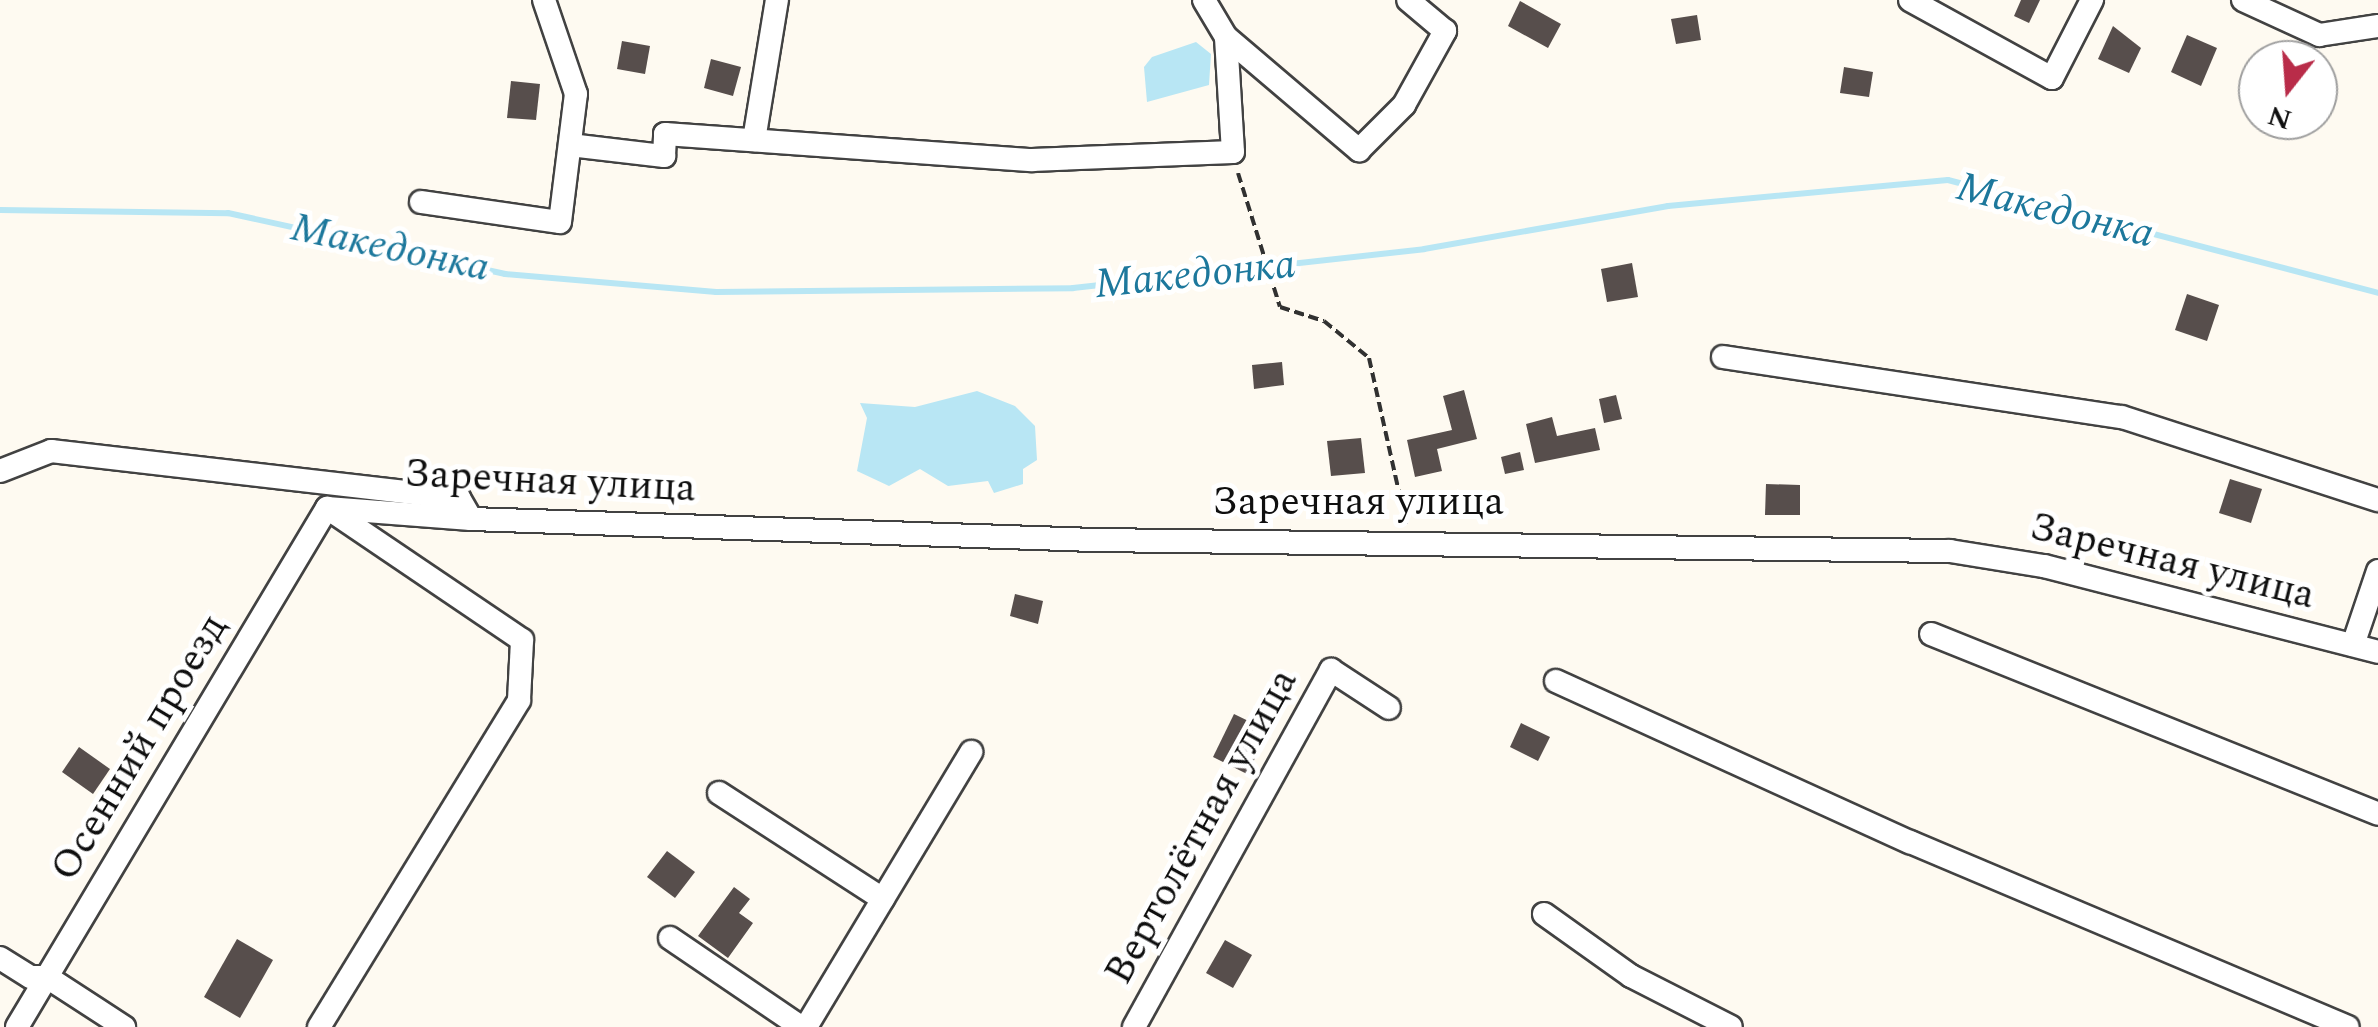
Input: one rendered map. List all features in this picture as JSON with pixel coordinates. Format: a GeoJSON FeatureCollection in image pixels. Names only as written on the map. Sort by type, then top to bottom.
{"type":"FeatureCollection","features":[{"type":"Feature","properties":{"kind":"street"},"geometry":{"type":"LineString","coordinates":[[421,202],[560,222],[576,94],[544,0]]}},
{"type":"Feature","properties":{"kind":"street"},"geometry":{"type":"LineString","coordinates":[[754,140],[776,0]]}},
{"type":"Feature","properties":{"kind":"street"},"geometry":{"type":"LineString","coordinates":[[1204,0],[1226,37],[1359,150],[1404,105],[1445,31],[1408,0]]}},
{"type":"Feature","properties":{"kind":"street"},"geometry":{"type":"LineString","coordinates":[[1910,0],[2052,78],[2092,0]]}},
{"type":"Feature","properties":{"kind":"street"},"geometry":{"type":"LineString","coordinates":[[2243,0],[2320,35],[2378,26]]}},
{"type":"Feature","properties":{"kind":"street"},"geometry":{"type":"LineString","coordinates":[[570,145],[664,156],[665,134],[1032,160],[1233,152],[1226,37]]}},
{"type":"Feature","properties":{"kind":"street"},"geometry":{"type":"LineString","coordinates":[[1722,357],[2122,417],[2378,500]]}},
{"type":"Feature","properties":{"kind":"street"},"geometry":{"type":"LineString","coordinates":[[0,471],[51,451],[459,498],[471,519]]}},
{"type":"Feature","properties":{"kind":"street"},"geometry":{"type":"LineString","coordinates":[[319,1027],[520,700],[522,640],[327,508]]}},
{"type":"Feature","properties":{"kind":"street","name":"Заречная улица"},"geometry":{"type":"LineString","coordinates":[[327,508],[471,519],[1095,540],[1406,539],[1950,551],[2044,566],[2378,652]]}},
{"type":"Feature","properties":{"kind":"street","name":"Осенний проезд"},"geometry":{"type":"LineString","coordinates":[[17,1027],[327,508]]}},
{"type":"Feature","properties":{"kind":"street"},"geometry":{"type":"LineString","coordinates":[[2352,645],[2378,571]]}},
{"type":"Feature","properties":{"kind":"street"},"geometry":{"type":"LineString","coordinates":[[1931,634],[2378,814]]}},
{"type":"Feature","properties":{"kind":"street","name":"Вертолётная улица"},"geometry":{"type":"LineString","coordinates":[[1134,1027],[1331,670],[1389,708]]}},
{"type":"Feature","properties":{"kind":"street"},"geometry":{"type":"LineString","coordinates":[[1556,681],[1910,842],[2348,1027]]}},
{"type":"Feature","properties":{"kind":"street"},"geometry":{"type":"LineString","coordinates":[[670,938],[803,1027],[971,752]]}},
{"type":"Feature","properties":{"kind":"street"},"geometry":{"type":"LineString","coordinates":[[719,793],[883,899]]}},
{"type":"Feature","properties":{"kind":"street"},"geometry":{"type":"LineString","coordinates":[[1544,914],[1631,976],[1730,1027]]}},
{"type":"Feature","properties":{"kind":"street"},"geometry":{"type":"LineString","coordinates":[[0,958],[31,977],[47,977],[124,1027]]}},
{"type":"Feature","properties":{"kind":"path"},"geometry":{"type":"LineString","coordinates":[[1233,152],[1280,307],[1324,321],[1369,358],[1406,508],[1406,539]]}},
{"type":"Feature","properties":{"kind":"water"},"geometry":{"type":"Polygon","coordinates":[[[1196,42],[1211,54],[1209,85],[1147,102],[1144,67],[1152,57],[1196,42]]]}},
{"type":"Feature","properties":{"kind":"water"},"geometry":{"type":"Polygon","coordinates":[[[977,391],[1015,406],[1035,426],[1037,460],[1023,469],[1023,484],[994,493],[988,481],[948,486],[920,469],[889,486],[857,471],[867,418],[860,403],[915,407],[977,391]]]}},
{"type":"Feature","properties":{"kind":"building"},"geometry":{"type":"Polygon","coordinates":[[[2021,0],[2040,0],[2029,23],[2014,16],[2021,0]]]}},
{"type":"Feature","properties":{"kind":"building"},"geometry":{"type":"Polygon","coordinates":[[[1520,1],[1561,24],[1548,48],[1508,26],[1520,1]]]}},
{"type":"Feature","properties":{"kind":"building"},"geometry":{"type":"Polygon","coordinates":[[[1697,15],[1701,40],[1676,44],[1671,19],[1697,15]]]}},
{"type":"Feature","properties":{"kind":"building"},"geometry":{"type":"Polygon","coordinates":[[[2113,26],[2141,48],[2129,73],[2098,59],[2113,26]]]}},
{"type":"Feature","properties":{"kind":"building"},"geometry":{"type":"Polygon","coordinates":[[[2187,35],[2217,48],[2201,86],[2171,72],[2187,35]]]}},
{"type":"Feature","properties":{"kind":"building"},"geometry":{"type":"Polygon","coordinates":[[[622,41],[650,46],[645,74],[617,69],[622,41]]]}},
{"type":"Feature","properties":{"kind":"building"},"geometry":{"type":"Polygon","coordinates":[[[711,59],[741,67],[733,96],[704,88],[711,59]]]}},
{"type":"Feature","properties":{"kind":"building"},"geometry":{"type":"Polygon","coordinates":[[[1844,67],[1873,72],[1869,97],[1840,93],[1844,67]]]}},
{"type":"Feature","properties":{"kind":"building"},"geometry":{"type":"Polygon","coordinates":[[[511,81],[540,84],[536,120],[507,118],[511,81]]]}},
{"type":"Feature","properties":{"kind":"building"},"geometry":{"type":"Polygon","coordinates":[[[1632,263],[1638,297],[1607,302],[1601,269],[1632,263]]]}},
{"type":"Feature","properties":{"kind":"building"},"geometry":{"type":"Polygon","coordinates":[[[2187,294],[2219,305],[2207,341],[2175,330],[2187,294]]]}},
{"type":"Feature","properties":{"kind":"building"},"geometry":{"type":"Polygon","coordinates":[[[1282,362],[1284,385],[1254,389],[1252,365],[1282,362]]]}},
{"type":"Feature","properties":{"kind":"building"},"geometry":{"type":"Polygon","coordinates":[[[1464,390],[1477,439],[1437,449],[1442,471],[1415,477],[1407,440],[1452,430],[1443,396],[1464,390]]]}},
{"type":"Feature","properties":{"kind":"building"},"geometry":{"type":"Polygon","coordinates":[[[1616,395],[1622,419],[1604,423],[1599,399],[1616,395]]]}},
{"type":"Feature","properties":{"kind":"building"},"geometry":{"type":"Polygon","coordinates":[[[1552,417],[1557,436],[1595,428],[1600,450],[1535,463],[1526,424],[1552,417]]]}},
{"type":"Feature","properties":{"kind":"building"},"geometry":{"type":"Polygon","coordinates":[[[1361,438],[1365,473],[1331,476],[1327,441],[1361,438]]]}},
{"type":"Feature","properties":{"kind":"building"},"geometry":{"type":"Polygon","coordinates":[[[1520,452],[1524,470],[1505,474],[1501,457],[1520,452]]]}},
{"type":"Feature","properties":{"kind":"building"},"geometry":{"type":"Polygon","coordinates":[[[2230,479],[2262,489],[2251,523],[2219,513],[2230,479]]]}},
{"type":"Feature","properties":{"kind":"building"},"geometry":{"type":"Polygon","coordinates":[[[1766,484],[1800,485],[1800,515],[1765,515],[1766,484]]]}},
{"type":"Feature","properties":{"kind":"building"},"geometry":{"type":"Polygon","coordinates":[[[1015,594],[1043,601],[1038,624],[1010,616],[1015,594]]]}},
{"type":"Feature","properties":{"kind":"building"},"geometry":{"type":"Polygon","coordinates":[[[1234,714],[1269,731],[1247,774],[1213,757],[1234,714]]]}},
{"type":"Feature","properties":{"kind":"building"},"geometry":{"type":"Polygon","coordinates":[[[1521,723],[1550,737],[1538,761],[1510,747],[1521,723]]]}},
{"type":"Feature","properties":{"kind":"building"},"geometry":{"type":"Polygon","coordinates":[[[79,747],[110,769],[93,794],[62,772],[79,747]]]}},
{"type":"Feature","properties":{"kind":"building"},"geometry":{"type":"Polygon","coordinates":[[[667,851],[695,872],[675,898],[647,877],[667,851]]]}},
{"type":"Feature","properties":{"kind":"building"},"geometry":{"type":"Polygon","coordinates":[[[734,887],[750,899],[739,913],[753,923],[728,958],[698,936],[734,887]]]}},
{"type":"Feature","properties":{"kind":"building"},"geometry":{"type":"Polygon","coordinates":[[[237,939],[273,960],[240,1018],[204,997],[237,939]]]}},
{"type":"Feature","properties":{"kind":"building"},"geometry":{"type":"Polygon","coordinates":[[[1225,940],[1252,955],[1233,988],[1206,973],[1225,940]]]}},
{"type":"Feature","properties":{"kind":"waterway","name":"Македонка"},"geometry":{"type":"LineString","coordinates":[[0,210],[228,213],[505,274],[716,292],[1073,288],[1424,249],[1668,206],[1948,180],[2378,293]]}}]}
